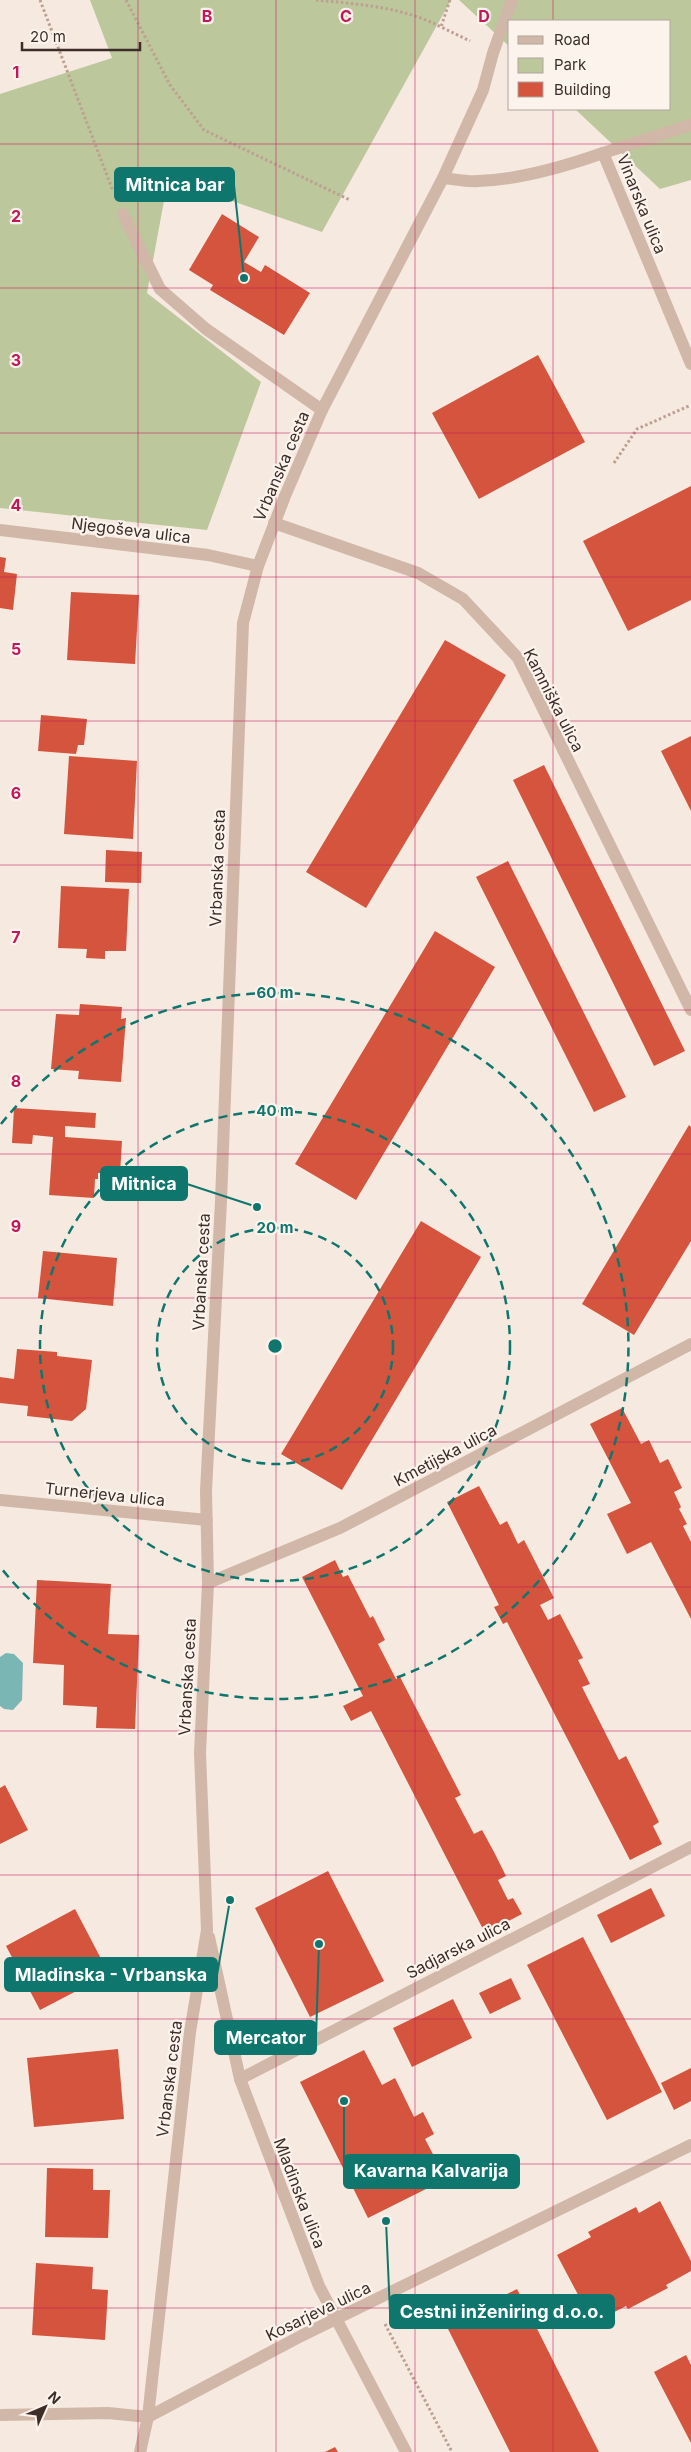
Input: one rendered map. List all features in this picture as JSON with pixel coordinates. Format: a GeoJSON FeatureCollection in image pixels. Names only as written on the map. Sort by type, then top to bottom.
{"type":"FeatureCollection","features":[{"type":"Feature","properties":{"kind":"street","name":"Vrbanska cesta"},"geometry":{"type":"LineString","coordinates":[[140,2452],[148,2417],[190,2032],[207,1930],[200,1753],[208,1583],[208,1442],[221,1201],[243,623],[258,566],[274,523],[322,410],[443,178],[482,90],[512,0]]}},
{"type":"Feature","properties":{"kind":"street"},"geometry":{"type":"LineString","coordinates":[[604,153],[691,125]]}},
{"type":"Feature","properties":{"kind":"street","name":"Vinarska ulica"},"geometry":{"type":"LineString","coordinates":[[443,178],[478,181],[508,177],[572,164],[604,153],[691,364]]}},
{"type":"Feature","properties":{"kind":"street"},"geometry":{"type":"LineString","coordinates":[[124,214],[160,289],[206,329],[322,410]]}},
{"type":"Feature","properties":{"kind":"street","name":"Kamniška ulica"},"geometry":{"type":"LineString","coordinates":[[274,523],[418,573],[464,599],[518,658],[691,1010]]}},
{"type":"Feature","properties":{"kind":"street","name":"Njegoševa ulica"},"geometry":{"type":"LineString","coordinates":[[0,530],[208,555],[258,566]]}},
{"type":"Feature","properties":{"kind":"street","name":"Kmetijska ulica"},"geometry":{"type":"LineString","coordinates":[[208,1583],[340,1528],[691,1344]]}},
{"type":"Feature","properties":{"kind":"street","name":"Turnerjeva ulica"},"geometry":{"type":"LineString","coordinates":[[0,1500],[207,1520]]}},
{"type":"Feature","properties":{"kind":"street","name":"Sadjarska ulica"},"geometry":{"type":"LineString","coordinates":[[240,2079],[691,1847]]}},
{"type":"Feature","properties":{"kind":"street","name":"Mladinska ulica"},"geometry":{"type":"LineString","coordinates":[[207,1930],[240,2079],[319,2286],[406,2452]]}},
{"type":"Feature","properties":{"kind":"street","name":"Kosarjeva ulica"},"geometry":{"type":"LineString","coordinates":[[148,2417],[301,2336],[336,2321],[691,2145]]}},
{"type":"Feature","properties":{"kind":"street"},"geometry":{"type":"LineString","coordinates":[[0,2415],[108,2414],[148,2417]]}},
{"type":"Feature","properties":{"kind":"path"},"geometry":{"type":"LineString","coordinates":[[40,0],[106,174],[124,214]]}},
{"type":"Feature","properties":{"kind":"path"},"geometry":{"type":"LineString","coordinates":[[126,0],[170,85],[204,130],[350,200]]}},
{"type":"Feature","properties":{"kind":"path"},"geometry":{"type":"LineString","coordinates":[[316,0],[358,4],[421,16],[493,53]]}},
{"type":"Feature","properties":{"kind":"path"},"geometry":{"type":"LineString","coordinates":[[441,27],[450,0]]}},
{"type":"Feature","properties":{"kind":"path"},"geometry":{"type":"LineString","coordinates":[[614,463],[637,429],[691,405]]}},
{"type":"Feature","properties":{"kind":"path"},"geometry":{"type":"LineString","coordinates":[[385,2323],[452,2452]]}},
{"type":"Feature","properties":{"kind":"green space"},"geometry":{"type":"Polygon","coordinates":[[[90,0],[451,0],[322,232],[168,179],[147,293],[261,382],[207,530],[0,508],[0,94],[112,58],[90,0]]]}},
{"type":"Feature","properties":{"kind":"green space"},"geometry":{"type":"Polygon","coordinates":[[[459,0],[691,0],[691,180],[660,189],[576,110],[671,110],[671,20],[508,20],[508,45],[459,0]]]}},
{"type":"Feature","properties":{"kind":"water"},"geometry":{"type":"Polygon","coordinates":[[[6,1653],[14,1654],[23,1663],[22,1700],[13,1710],[4,1709],[0,1706],[0,1657],[6,1653]]]}},
{"type":"Feature","properties":{"kind":"building"},"geometry":{"type":"Polygon","coordinates":[[[222,214],[259,237],[244,262],[261,272],[265,265],[310,293],[284,335],[210,290],[213,285],[189,270],[222,214]]]}},
{"type":"Feature","properties":{"kind":"building"},"geometry":{"type":"Polygon","coordinates":[[[538,355],[585,442],[479,499],[432,413],[538,355]]]}},
{"type":"Feature","properties":{"kind":"building"},"geometry":{"type":"Polygon","coordinates":[[[691,486],[691,600],[628,631],[583,541],[691,486]]]}},
{"type":"Feature","properties":{"kind":"building"},"geometry":{"type":"Polygon","coordinates":[[[0,557],[6,558],[4,572],[17,574],[13,610],[0,608],[0,557]]]}},
{"type":"Feature","properties":{"kind":"building"},"geometry":{"type":"Polygon","coordinates":[[[71,592],[139,595],[135,664],[67,660],[71,592]]]}},
{"type":"Feature","properties":{"kind":"building"},"geometry":{"type":"Polygon","coordinates":[[[445,640],[506,675],[366,908],[306,872],[445,640]]]}},
{"type":"Feature","properties":{"kind":"building"},"geometry":{"type":"Polygon","coordinates":[[[41,715],[87,719],[84,745],[78,745],[76,754],[38,751],[41,715]]]}},
{"type":"Feature","properties":{"kind":"building"},"geometry":{"type":"Polygon","coordinates":[[[691,736],[691,811],[661,751],[691,736]]]}},
{"type":"Feature","properties":{"kind":"building"},"geometry":{"type":"Polygon","coordinates":[[[69,756],[137,761],[133,839],[64,834],[69,756]]]}},
{"type":"Feature","properties":{"kind":"building"},"geometry":{"type":"Polygon","coordinates":[[[544,765],[685,1051],[654,1066],[513,780],[544,765]]]}},
{"type":"Feature","properties":{"kind":"building"},"geometry":{"type":"Polygon","coordinates":[[[106,850],[142,852],[141,883],[105,882],[106,850]]]}},
{"type":"Feature","properties":{"kind":"building"},"geometry":{"type":"Polygon","coordinates":[[[508,861],[626,1097],[594,1112],[476,877],[508,861]]]}},
{"type":"Feature","properties":{"kind":"building"},"geometry":{"type":"Polygon","coordinates":[[[61,886],[129,889],[126,951],[105,951],[105,959],[86,958],[87,949],[58,948],[61,886]]]}},
{"type":"Feature","properties":{"kind":"building"},"geometry":{"type":"Polygon","coordinates":[[[435,931],[495,967],[356,1200],[295,1164],[435,931]]]}},
{"type":"Feature","properties":{"kind":"building"},"geometry":{"type":"Polygon","coordinates":[[[80,1004],[122,1007],[121,1019],[126,1018],[121,1082],[78,1079],[79,1071],[51,1069],[56,1014],[79,1015],[80,1004]]]}},
{"type":"Feature","properties":{"kind":"building"},"geometry":{"type":"Polygon","coordinates":[[[14,1108],[96,1113],[95,1128],[65,1126],[65,1137],[122,1141],[120,1174],[98,1173],[98,1179],[95,1179],[94,1198],[49,1195],[53,1137],[33,1135],[32,1144],[12,1143],[14,1108]]]}},
{"type":"Feature","properties":{"kind":"building"},"geometry":{"type":"Polygon","coordinates":[[[689,1125],[691,1127],[691,1241],[634,1335],[582,1304],[689,1125]]]}},
{"type":"Feature","properties":{"kind":"building"},"geometry":{"type":"Polygon","coordinates":[[[421,1221],[481,1257],[342,1490],[281,1454],[421,1221]]]}},
{"type":"Feature","properties":{"kind":"building"},"geometry":{"type":"Polygon","coordinates":[[[43,1251],[117,1258],[113,1306],[38,1298],[43,1251]]]}},
{"type":"Feature","properties":{"kind":"building"},"geometry":{"type":"Polygon","coordinates":[[[17,1349],[57,1352],[57,1356],[92,1360],[86,1409],[72,1421],[27,1416],[28,1406],[0,1403],[0,1377],[14,1379],[17,1349]]]}},
{"type":"Feature","properties":{"kind":"building"},"geometry":{"type":"Polygon","coordinates":[[[622,1408],[641,1444],[649,1440],[660,1463],[668,1459],[682,1488],[674,1492],[681,1507],[679,1509],[687,1524],[683,1526],[691,1542],[691,1619],[651,1542],[627,1554],[607,1514],[631,1503],[590,1424],[622,1408]]]}},
{"type":"Feature","properties":{"kind":"building"},"geometry":{"type":"Polygon","coordinates":[[[479,1486],[500,1525],[507,1521],[518,1544],[524,1540],[554,1598],[540,1605],[548,1620],[560,1614],[583,1658],[578,1660],[590,1684],[582,1687],[619,1760],[626,1756],[659,1822],[653,1826],[662,1844],[630,1860],[507,1622],[503,1624],[494,1607],[499,1605],[447,1502],[479,1486]]]}},
{"type":"Feature","properties":{"kind":"building"},"geometry":{"type":"Polygon","coordinates":[[[335,1560],[343,1577],[348,1575],[370,1618],[373,1616],[385,1640],[378,1644],[396,1679],[400,1677],[461,1795],[455,1798],[474,1834],[482,1830],[506,1876],[498,1880],[508,1900],[513,1898],[522,1914],[485,1933],[371,1711],[351,1721],[343,1706],[363,1696],[302,1577],[335,1560]]]}},
{"type":"Feature","properties":{"kind":"building"},"geometry":{"type":"Polygon","coordinates":[[[37,1580],[111,1584],[108,1634],[139,1635],[135,1729],[96,1728],[97,1707],[63,1705],[64,1665],[33,1663],[37,1580]]]}},
{"type":"Feature","properties":{"kind":"building"},"geometry":{"type":"Polygon","coordinates":[[[5,1785],[28,1830],[0,1844],[0,1788],[5,1785]]]}},
{"type":"Feature","properties":{"kind":"building"},"geometry":{"type":"Polygon","coordinates":[[[328,1871],[384,1981],[310,2017],[255,1908],[328,1871]]]}},
{"type":"Feature","properties":{"kind":"building"},"geometry":{"type":"Polygon","coordinates":[[[651,1888],[665,1916],[611,1943],[597,1915],[651,1888]]]}},
{"type":"Feature","properties":{"kind":"building"},"geometry":{"type":"Polygon","coordinates":[[[75,1909],[109,1974],[40,2010],[6,1946],[75,1909]]]}},
{"type":"Feature","properties":{"kind":"building"},"geometry":{"type":"Polygon","coordinates":[[[583,1937],[662,2092],[607,2120],[527,1965],[583,1937]]]}},
{"type":"Feature","properties":{"kind":"building"},"geometry":{"type":"Polygon","coordinates":[[[511,1978],[521,1999],[490,2014],[479,1993],[511,1978]]]}},
{"type":"Feature","properties":{"kind":"building"},"geometry":{"type":"Polygon","coordinates":[[[453,1999],[472,2038],[412,2067],[393,2028],[453,1999]]]}},
{"type":"Feature","properties":{"kind":"building"},"geometry":{"type":"Polygon","coordinates":[[[118,2049],[124,2119],[34,2127],[27,2058],[118,2049]]]}},
{"type":"Feature","properties":{"kind":"building"},"geometry":{"type":"Polygon","coordinates":[[[364,2050],[382,2085],[395,2078],[414,2117],[423,2112],[434,2134],[425,2139],[446,2179],[368,2218],[300,2082],[364,2050]]]}},
{"type":"Feature","properties":{"kind":"building"},"geometry":{"type":"Polygon","coordinates":[[[691,2068],[691,2101],[674,2110],[661,2083],[691,2068]]]}},
{"type":"Feature","properties":{"kind":"building"},"geometry":{"type":"Polygon","coordinates":[[[47,2168],[93,2169],[93,2190],[110,2190],[108,2238],[45,2237],[47,2168]]]}},
{"type":"Feature","properties":{"kind":"building"},"geometry":{"type":"Polygon","coordinates":[[[660,2201],[691,2261],[691,2271],[666,2285],[668,2288],[628,2309],[626,2306],[593,2323],[557,2255],[591,2237],[588,2232],[636,2207],[639,2213],[660,2201]]]}},
{"type":"Feature","properties":{"kind":"building"},"geometry":{"type":"Polygon","coordinates":[[[36,2263],[93,2267],[92,2289],[108,2290],[105,2340],[32,2335],[36,2263]]]}},
{"type":"Feature","properties":{"kind":"building"},"geometry":{"type":"Polygon","coordinates":[[[517,2289],[599,2452],[510,2452],[446,2325],[517,2289]]]}},
{"type":"Feature","properties":{"kind":"building"},"geometry":{"type":"Polygon","coordinates":[[[686,2355],[691,2365],[691,2443],[654,2372],[686,2355]]]}},
{"type":"Feature","properties":{"kind":"building"},"geometry":{"type":"Polygon","coordinates":[[[335,2447],[338,2452],[325,2452],[335,2447]]]}},
{"type":"Feature","properties":{"kind":"place","name":"Mitnica bar"},"geometry":{"type":"Point","coordinates":[244,278]}},
{"type":"Feature","properties":{"kind":"place","name":"Mitnica"},"geometry":{"type":"Point","coordinates":[257,1207]}},
{"type":"Feature","properties":{"kind":"place","name":"Mladinska - Vrbanska"},"geometry":{"type":"Point","coordinates":[230,1900]}},
{"type":"Feature","properties":{"kind":"place","name":"Mercator"},"geometry":{"type":"Point","coordinates":[319,1944]}},
{"type":"Feature","properties":{"kind":"place","name":"Kavarna Kalvarija"},"geometry":{"type":"Point","coordinates":[344,2101]}},
{"type":"Feature","properties":{"kind":"place","name":"Cestni inženiring d.o.o."},"geometry":{"type":"Point","coordinates":[386,2221]}}]}
